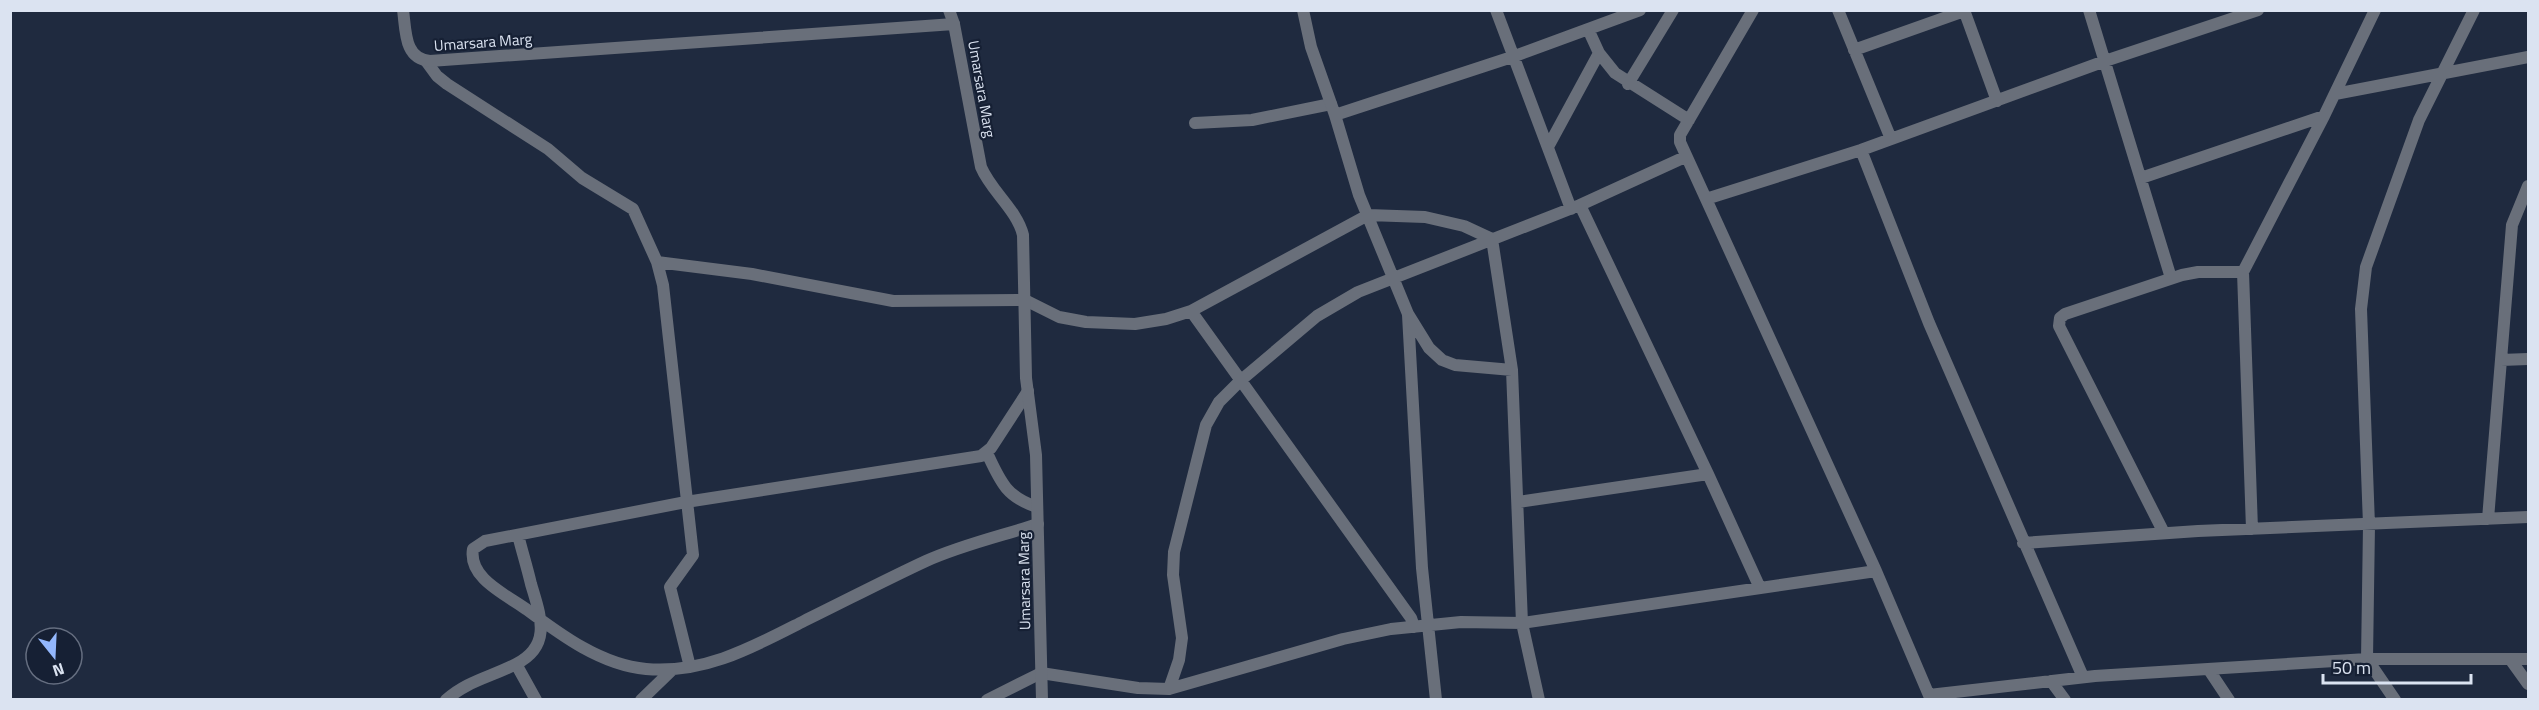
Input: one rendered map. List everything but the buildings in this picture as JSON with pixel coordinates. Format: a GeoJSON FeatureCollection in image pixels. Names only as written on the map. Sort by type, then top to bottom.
{"type":"FeatureCollection","features":[{"type":"Feature","properties":{"kind":"street","name":"Umarsara Marg"},"geometry":{"type":"LineString","coordinates":[[403,10],[408,46],[417,57],[426,61],[954,24],[981,168],[986,180],[1021,228],[1028,391],[1036,439],[1042,699]]}},
{"type":"Feature","properties":{"kind":"street"},"geometry":{"type":"LineString","coordinates":[[949,10],[954,24]]}},
{"type":"Feature","properties":{"kind":"street"},"geometry":{"type":"LineString","coordinates":[[1303,10],[1311,47],[1359,195],[1408,314],[1430,348],[1442,360],[1455,364],[1512,370]]}},
{"type":"Feature","properties":{"kind":"street"},"geometry":{"type":"LineString","coordinates":[[1496,10],[1548,147],[1575,207],[1708,474],[1760,588]]}},
{"type":"Feature","properties":{"kind":"street"},"geometry":{"type":"LineString","coordinates":[[1628,84],[1672,10]]}},
{"type":"Feature","properties":{"kind":"street"},"geometry":{"type":"LineString","coordinates":[[1753,10],[1680,135],[1680,142],[1876,571],[1930,697],[2083,678],[2367,659],[2529,658]]}},
{"type":"Feature","properties":{"kind":"street"},"geometry":{"type":"LineString","coordinates":[[1838,10],[1891,139]]}},
{"type":"Feature","properties":{"kind":"street"},"geometry":{"type":"LineString","coordinates":[[2089,10],[2171,278]]}},
{"type":"Feature","properties":{"kind":"street"},"geometry":{"type":"LineString","coordinates":[[1706,199],[1861,150],[2234,14],[2258,10]]}},
{"type":"Feature","properties":{"kind":"street"},"geometry":{"type":"LineString","coordinates":[[2252,529],[2244,272],[2375,10]]}},
{"type":"Feature","properties":{"kind":"street"},"geometry":{"type":"LineString","coordinates":[[2395,699],[2367,659],[2369,525],[2361,309],[2366,267],[2419,120],[2474,10]]}},
{"type":"Feature","properties":{"kind":"street"},"geometry":{"type":"LineString","coordinates":[[1194,123],[1252,120],[1333,110],[1515,56],[1635,11]]}},
{"type":"Feature","properties":{"kind":"street"},"geometry":{"type":"LineString","coordinates":[[1854,50],[1964,11],[1997,101]]}},
{"type":"Feature","properties":{"kind":"street"},"geometry":{"type":"LineString","coordinates":[[1588,29],[1599,53],[1615,73],[1628,84],[1689,120]]}},
{"type":"Feature","properties":{"kind":"street"},"geometry":{"type":"LineString","coordinates":[[1548,147],[1599,53]]}},
{"type":"Feature","properties":{"kind":"street"},"geometry":{"type":"LineString","coordinates":[[2335,94],[2529,57]]}},
{"type":"Feature","properties":{"kind":"street"},"geometry":{"type":"LineString","coordinates":[[426,61],[437,76],[447,84],[548,149],[582,178],[633,210],[657,262],[669,328],[693,555],[670,587],[690,668]]}},
{"type":"Feature","properties":{"kind":"street"},"geometry":{"type":"LineString","coordinates":[[2141,178],[2324,116]]}},
{"type":"Feature","properties":{"kind":"street"},"geometry":{"type":"LineString","coordinates":[[1861,150],[1929,322],[2083,678]]}},
{"type":"Feature","properties":{"kind":"street"},"geometry":{"type":"LineString","coordinates":[[1169,689],[1179,660],[1182,638],[1173,576],[1174,552],[1206,425],[1219,402],[1240,381],[1317,316],[1358,291],[1575,207],[1685,157]]}},
{"type":"Feature","properties":{"kind":"street"},"geometry":{"type":"LineString","coordinates":[[2488,519],[2512,225],[2529,186]]}},
{"type":"Feature","properties":{"kind":"street"},"geometry":{"type":"LineString","coordinates":[[657,262],[752,274],[893,301],[1025,300],[1059,317],[1135,324],[1166,319],[1191,311],[1368,215],[1425,217],[1464,226],[1492,238]]}},
{"type":"Feature","properties":{"kind":"street"},"geometry":{"type":"LineString","coordinates":[[1492,238],[1512,370],[1522,623],[1539,699]]}},
{"type":"Feature","properties":{"kind":"street"},"geometry":{"type":"LineString","coordinates":[[2164,533],[2059,322],[2065,314],[2171,278],[2198,272],[2244,272]]}},
{"type":"Feature","properties":{"kind":"street"},"geometry":{"type":"LineString","coordinates":[[1191,311],[1408,613],[1414,627]]}},
{"type":"Feature","properties":{"kind":"street"},"geometry":{"type":"LineString","coordinates":[[1408,314],[1427,626],[1436,699]]}},
{"type":"Feature","properties":{"kind":"street"},"geometry":{"type":"LineString","coordinates":[[2501,360],[2529,359]]}},
{"type":"Feature","properties":{"kind":"street"},"geometry":{"type":"LineString","coordinates":[[1028,391],[987,453],[686,502],[518,535],[478,544],[473,549],[473,566],[481,577],[542,621],[591,652],[644,669],[672,670],[690,668],[737,654],[928,560],[1038,524]]}},
{"type":"Feature","properties":{"kind":"street"},"geometry":{"type":"LineString","coordinates":[[987,453],[1001,483],[1011,495],[1023,503],[1037,507]]}},
{"type":"Feature","properties":{"kind":"street"},"geometry":{"type":"LineString","coordinates":[[1518,502],[1708,474]]}},
{"type":"Feature","properties":{"kind":"street"},"geometry":{"type":"LineString","coordinates":[[2023,543],[2164,533],[2529,517]]}},
{"type":"Feature","properties":{"kind":"street"},"geometry":{"type":"LineString","coordinates":[[446,699],[469,683],[516,664],[537,645],[541,636],[542,621],[518,535]]}},
{"type":"Feature","properties":{"kind":"street"},"geometry":{"type":"LineString","coordinates":[[987,699],[1041,673],[1156,695],[1169,689],[1343,639],[1461,622],[1522,623],[1876,571]]}},
{"type":"Feature","properties":{"kind":"street"},"geometry":{"type":"LineString","coordinates":[[2510,659],[2529,684]]}},
{"type":"Feature","properties":{"kind":"street"},"geometry":{"type":"LineString","coordinates":[[516,664],[536,699]]}},
{"type":"Feature","properties":{"kind":"street"},"geometry":{"type":"LineString","coordinates":[[641,699],[672,670]]}},
{"type":"Feature","properties":{"kind":"street"},"geometry":{"type":"LineString","coordinates":[[2209,670],[2229,699]]}},
{"type":"Feature","properties":{"kind":"street"},"geometry":{"type":"LineString","coordinates":[[2051,681],[2065,699]]}}]}
